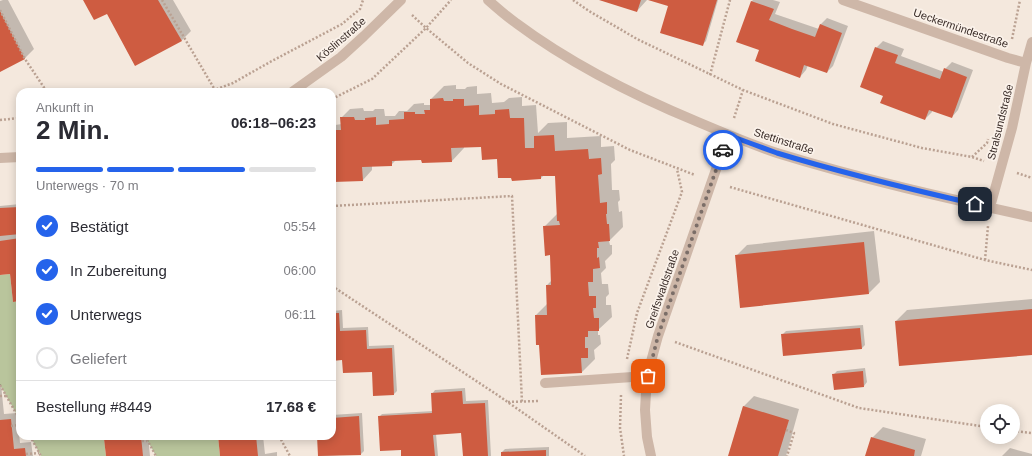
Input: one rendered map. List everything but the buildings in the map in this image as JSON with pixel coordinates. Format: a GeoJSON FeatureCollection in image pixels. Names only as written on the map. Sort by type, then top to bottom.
{"type":"FeatureCollection","features":[{"type":"Feature","properties":{"kind":"street","name":"Köslinstraße"},"geometry":{"type":"LineString","coordinates":[[298,88],[341,57],[401,0]]}},
{"type":"Feature","properties":{"kind":"street","name":"Stettinstraße"},"geometry":{"type":"LineString","coordinates":[[488,0],[516,23],[559,52],[597,74],[661,107],[728,135],[776,152],[840,171],[916,191],[1032,217]]}},
{"type":"Feature","properties":{"kind":"street","name":"Ueckermündestraße"},"geometry":{"type":"LineString","coordinates":[[843,0],[1026,63]]}},
{"type":"Feature","properties":{"kind":"street","name":"Stralsundstraße"},"geometry":{"type":"LineString","coordinates":[[990,207],[1012,128],[1032,42]]}},
{"type":"Feature","properties":{"kind":"street","name":"Greifswaldstraße"},"geometry":{"type":"LineString","coordinates":[[651,456],[647,437],[646,410],[648,376],[658,336],[728,135]]}},
{"type":"Feature","properties":{"kind":"street"},"geometry":{"type":"LineString","coordinates":[[0,158],[16,157]]}},
{"type":"Feature","properties":{"kind":"street"},"geometry":{"type":"LineString","coordinates":[[545,383],[648,376]]}},
{"type":"Feature","properties":{"kind":"path"},"geometry":{"type":"LineString","coordinates":[[162,0],[214,88]]}},
{"type":"Feature","properties":{"kind":"path"},"geometry":{"type":"LineString","coordinates":[[220,88],[233,83],[342,24],[360,9],[363,0]]}},
{"type":"Feature","properties":{"kind":"path"},"geometry":{"type":"LineString","coordinates":[[336,97],[372,79],[426,28],[451,0]]}},
{"type":"Feature","properties":{"kind":"path"},"geometry":{"type":"LineString","coordinates":[[573,0],[637,39],[743,90],[833,124],[922,148],[972,157],[1032,178]]}},
{"type":"Feature","properties":{"kind":"path"},"geometry":{"type":"LineString","coordinates":[[710,75],[730,0]]}},
{"type":"Feature","properties":{"kind":"path"},"geometry":{"type":"LineString","coordinates":[[0,10],[25,59],[44,88]]}},
{"type":"Feature","properties":{"kind":"path"},"geometry":{"type":"LineString","coordinates":[[409,11],[426,28],[468,63],[502,84],[630,150],[676,169],[682,192],[637,313],[623,378],[620,428],[624,456]]}},
{"type":"Feature","properties":{"kind":"path"},"geometry":{"type":"LineString","coordinates":[[728,135],[743,90]]}},
{"type":"Feature","properties":{"kind":"path"},"geometry":{"type":"LineString","coordinates":[[0,120],[16,118]]}},
{"type":"Feature","properties":{"kind":"path"},"geometry":{"type":"LineString","coordinates":[[725,185],[985,260],[1032,270]]}},
{"type":"Feature","properties":{"kind":"path"},"geometry":{"type":"LineString","coordinates":[[728,192],[731,187]]}},
{"type":"Feature","properties":{"kind":"path"},"geometry":{"type":"LineString","coordinates":[[336,206],[512,196],[522,402]]}},
{"type":"Feature","properties":{"kind":"path"},"geometry":{"type":"LineString","coordinates":[[985,260],[990,207]]}},
{"type":"Feature","properties":{"kind":"path"},"geometry":{"type":"LineString","coordinates":[[336,289],[499,396],[585,456]]}},
{"type":"Feature","properties":{"kind":"path"},"geometry":{"type":"LineString","coordinates":[[658,336],[859,408],[980,426]]}},
{"type":"Feature","properties":{"kind":"path"},"geometry":{"type":"LineString","coordinates":[[0,385],[16,413]]}},
{"type":"Feature","properties":{"kind":"path"},"geometry":{"type":"LineString","coordinates":[[0,396],[6,396]]}},
{"type":"Feature","properties":{"kind":"path"},"geometry":{"type":"LineString","coordinates":[[11,426],[16,425]]}},
{"type":"Feature","properties":{"kind":"path"},"geometry":{"type":"LineString","coordinates":[[786,430],[794,433],[787,456]]}},
{"type":"Feature","properties":{"kind":"path"},"geometry":{"type":"LineString","coordinates":[[1020,431],[1032,433]]}},
{"type":"Feature","properties":{"kind":"path"},"geometry":{"type":"LineString","coordinates":[[26,454],[40,454],[32,440]]}},
{"type":"Feature","properties":{"kind":"path"},"geometry":{"type":"LineString","coordinates":[[281,440],[290,456]]}},
{"type":"Feature","properties":{"kind":"path"},"geometry":{"type":"LineString","coordinates":[[142,441],[147,441],[156,456]]}},
{"type":"Feature","properties":{"kind":"green space"},"geometry":{"type":"Polygon","coordinates":[[[10,274],[13,302],[16,302],[16,413],[0,385],[0,275],[10,274]]]}},
{"type":"Feature","properties":{"kind":"green space"},"geometry":{"type":"Polygon","coordinates":[[[32,440],[104,440],[106,456],[41,456],[32,440]]]}},
{"type":"Feature","properties":{"kind":"green space"},"geometry":{"type":"Polygon","coordinates":[[[147,440],[218,440],[220,456],[156,456],[147,440]]]}},
{"type":"Feature","properties":{"kind":"way so far"},"geometry":{"type":"LineString","coordinates":[[648,376],[658,336],[723,150]]}},
{"type":"Feature","properties":{"kind":"route"},"geometry":{"type":"LineString","coordinates":[[723,150],[728,135],[776,152],[840,171],[916,191],[975,204]]}}]}
